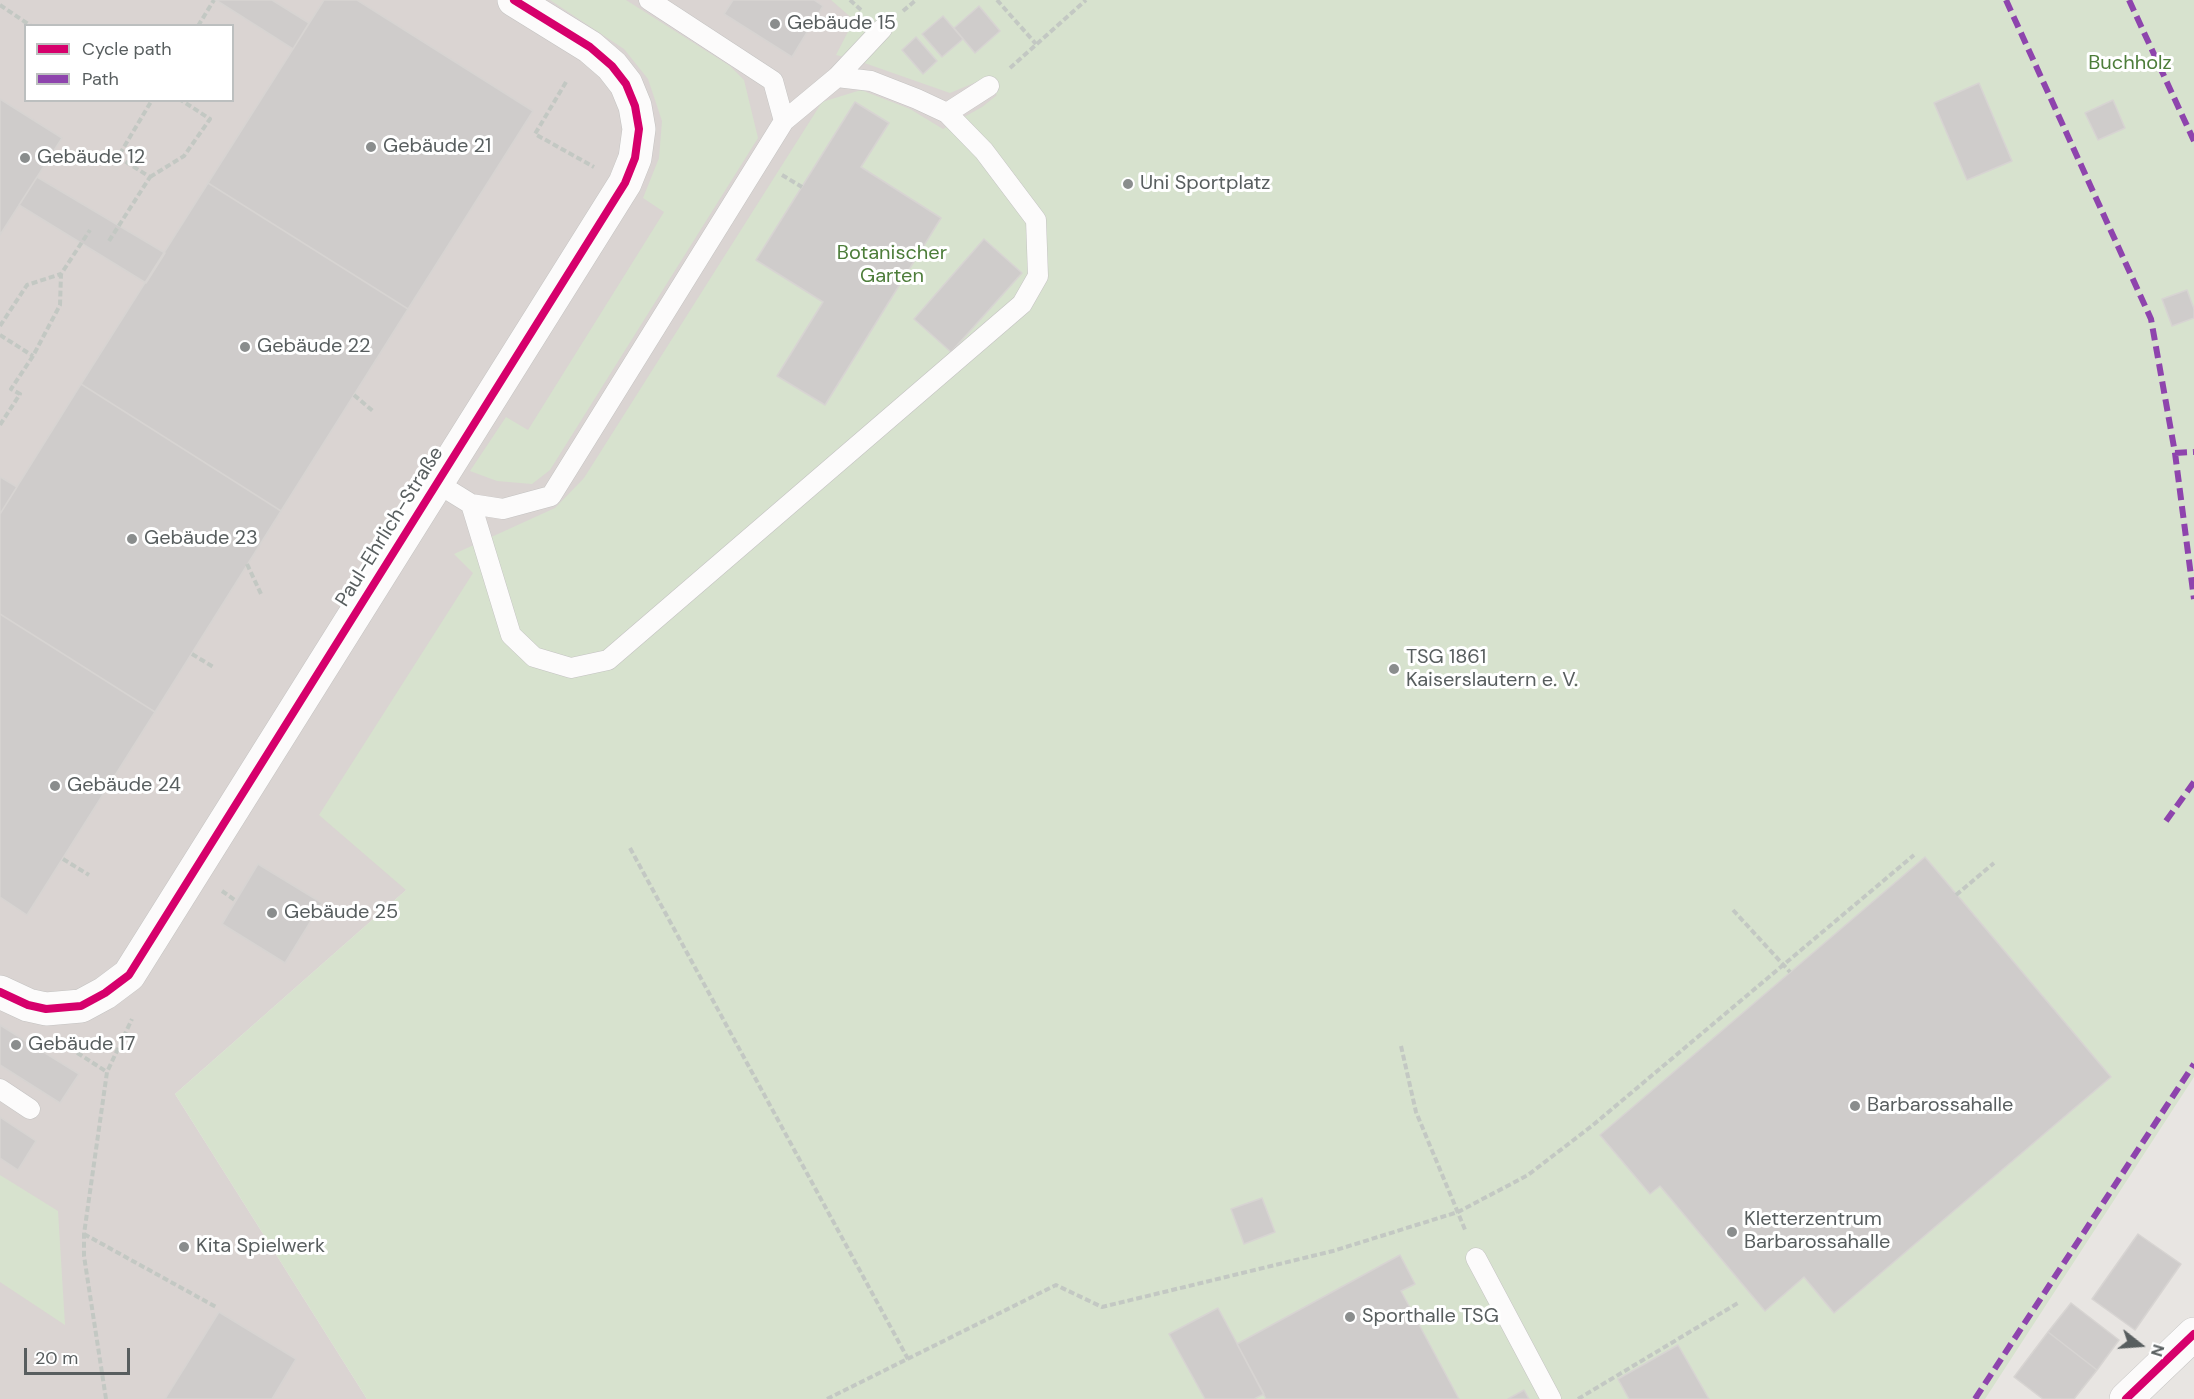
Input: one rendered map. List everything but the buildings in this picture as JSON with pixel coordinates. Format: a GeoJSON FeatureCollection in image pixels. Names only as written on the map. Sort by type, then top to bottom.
{"type":"FeatureCollection","features":[{"type":"Feature","properties":{"kind":"street","name":"Paul-Ehrlich-Straße"},"geometry":{"type":"LineString","coordinates":[[0,992],[28,1005],[46,1009],[81,1006],[105,993],[129,975],[625,183],[636,149],[639,129],[635,106],[626,84],[612,66],[590,47],[514,0]]}},
{"type":"Feature","properties":{"kind":"street"},"geometry":{"type":"LineString","coordinates":[[2126,1399],[2194,1334]]}},
{"type":"Feature","properties":{"kind":"lane"},"geometry":{"type":"LineString","coordinates":[[649,0],[773,81],[784,122]]}},
{"type":"Feature","properties":{"kind":"lane"},"geometry":{"type":"LineString","coordinates":[[437,483],[471,504],[503,509],[551,496],[784,122],[837,76],[882,29]]}},
{"type":"Feature","properties":{"kind":"lane"},"geometry":{"type":"LineString","coordinates":[[471,504],[511,635],[534,657],[571,668],[608,660],[1022,304],[1038,276],[1036,220],[984,151],[947,113],[871,81],[837,76]]}},
{"type":"Feature","properties":{"kind":"lane"},"geometry":{"type":"LineString","coordinates":[[947,113],[989,87]]}},
{"type":"Feature","properties":{"kind":"lane"},"geometry":{"type":"LineString","coordinates":[[0,1089],[30,1108]]}},
{"type":"Feature","properties":{"kind":"lane"},"geometry":{"type":"LineString","coordinates":[[1476,1258],[1551,1399]]}},
{"type":"Feature","properties":{"kind":"path"},"geometry":{"type":"LineString","coordinates":[[199,24],[214,0]]}},
{"type":"Feature","properties":{"kind":"path"},"geometry":{"type":"LineString","coordinates":[[997,0],[1036,44]]}},
{"type":"Feature","properties":{"kind":"path"},"geometry":{"type":"LineString","coordinates":[[989,87],[1086,0]]}},
{"type":"Feature","properties":{"kind":"path"},"geometry":{"type":"LineString","coordinates":[[0,5],[28,24]]}},
{"type":"Feature","properties":{"kind":"path"},"geometry":{"type":"LineString","coordinates":[[566,82],[535,134],[597,169]]}},
{"type":"Feature","properties":{"kind":"path"},"geometry":{"type":"LineString","coordinates":[[150,177],[118,157],[151,102]]}},
{"type":"Feature","properties":{"kind":"path"},"geometry":{"type":"LineString","coordinates":[[109,241],[150,177],[184,156],[210,119],[184,102]]}},
{"type":"Feature","properties":{"kind":"path"},"geometry":{"type":"LineString","coordinates":[[0,425],[20,394],[11,389],[33,356],[60,305],[61,274],[90,230]]}},
{"type":"Feature","properties":{"kind":"path"},"geometry":{"type":"LineString","coordinates":[[0,326],[27,285],[61,274]]}},
{"type":"Feature","properties":{"kind":"path"},"geometry":{"type":"LineString","coordinates":[[0,335],[33,356]]}},
{"type":"Feature","properties":{"kind":"path"},"geometry":{"type":"LineString","coordinates":[[354,395],[374,412]]}},
{"type":"Feature","properties":{"kind":"path"},"geometry":{"type":"LineString","coordinates":[[247,564],[261,594]]}},
{"type":"Feature","properties":{"kind":"path"},"geometry":{"type":"LineString","coordinates":[[192,654],[214,668]]}},
{"type":"Feature","properties":{"kind":"path"},"geometry":{"type":"LineString","coordinates":[[630,848],[908,1359]]}},
{"type":"Feature","properties":{"kind":"path"},"geometry":{"type":"LineString","coordinates":[[827,1399],[1056,1285],[1102,1307],[1333,1251],[1458,1212],[1528,1175],[1556,1154],[1914,855]]}},
{"type":"Feature","properties":{"kind":"path"},"geometry":{"type":"LineString","coordinates":[[63,859],[89,875]]}},
{"type":"Feature","properties":{"kind":"path"},"geometry":{"type":"LineString","coordinates":[[1956,895],[1994,863]]}},
{"type":"Feature","properties":{"kind":"path"},"geometry":{"type":"LineString","coordinates":[[1733,910],[1790,972]]}},
{"type":"Feature","properties":{"kind":"path"},"geometry":{"type":"LineString","coordinates":[[58,1040],[107,1072],[84,1234],[84,1256],[106,1399]]}},
{"type":"Feature","properties":{"kind":"path"},"geometry":{"type":"LineString","coordinates":[[1401,1046],[1416,1113],[1476,1258]]}},
{"type":"Feature","properties":{"kind":"path"},"geometry":{"type":"LineString","coordinates":[[84,1234],[216,1307]]}},
{"type":"Feature","properties":{"kind":"path"},"geometry":{"type":"LineString","coordinates":[[1578,1399],[1738,1303]]}},
{"type":"Feature","properties":{"kind":"shaded area"},"geometry":{"type":"Polygon","coordinates":[[[0,0],[1411,0],[1119,261],[175,1094],[367,1399],[0,1399],[0,0]]]}},
{"type":"Feature","properties":{"kind":"green space"},"geometry":{"type":"Polygon","coordinates":[[[550,0],[626,0],[730,66],[744,80],[758,138],[550,470],[532,484],[497,481],[470,471],[506,417],[528,430],[664,212],[643,198],[659,158],[662,121],[648,79],[624,49],[550,0]]]}},
{"type":"Feature","properties":{"kind":"green space","name":"TSG 1861 Kaiserslautern e. V."},"geometry":{"type":"Polygon","coordinates":[[[831,0],[2194,0],[2194,1077],[1985,1399],[367,1399],[175,1094],[406,890],[319,815],[473,573],[454,554],[555,508],[584,478],[822,102],[861,90],[910,109],[943,129],[982,107],[997,95],[981,80],[950,93],[836,55],[854,20],[831,0]]]}},
{"type":"Feature","properties":{"kind":"green space"},"geometry":{"type":"Polygon","coordinates":[[[0,1175],[58,1211],[65,1325],[0,1282],[0,1175]]]}},
{"type":"Feature","properties":{"kind":"marked path"},"geometry":{"type":"LineString","coordinates":[[2006,0],[2151,319],[2175,453],[2194,599]]}},
{"type":"Feature","properties":{"kind":"marked path"},"geometry":{"type":"LineString","coordinates":[[2129,0],[2194,141]]}},
{"type":"Feature","properties":{"kind":"marked path"},"geometry":{"type":"LineString","coordinates":[[2175,453],[2194,452]]}},
{"type":"Feature","properties":{"kind":"marked path"},"geometry":{"type":"LineString","coordinates":[[2166,821],[2194,782]]}},
{"type":"Feature","properties":{"kind":"marked path"},"geometry":{"type":"LineString","coordinates":[[1975,1399],[2194,1064]]}},
{"type":"Feature","properties":{"kind":"cycle path"},"geometry":{"type":"LineString","coordinates":[[0,992],[28,1005],[46,1009],[81,1006],[105,993],[129,975],[625,183],[635,158],[639,129],[635,106],[626,84],[612,66],[590,47],[514,0]]}},
{"type":"Feature","properties":{"kind":"cycle path"},"geometry":{"type":"LineString","coordinates":[[2126,1399],[2194,1334]]}},
{"type":"Feature","properties":{"kind":"place","name":"Gebäude 15"},"geometry":{"type":"Point","coordinates":[775,24]}},
{"type":"Feature","properties":{"kind":"place","name":"Gebäude 21"},"geometry":{"type":"Point","coordinates":[371,147]}},
{"type":"Feature","properties":{"kind":"place","name":"Gebäude 12"},"geometry":{"type":"Point","coordinates":[25,158]}},
{"type":"Feature","properties":{"kind":"place","name":"Uni Sportplatz"},"geometry":{"type":"Point","coordinates":[1128,184]}},
{"type":"Feature","properties":{"kind":"place","name":"Gebäude 22"},"geometry":{"type":"Point","coordinates":[245,347]}},
{"type":"Feature","properties":{"kind":"place","name":"Gebäude 23"},"geometry":{"type":"Point","coordinates":[132,539]}},
{"type":"Feature","properties":{"kind":"place","name":"TSG 1861 Kaiserslautern e. V."},"geometry":{"type":"Point","coordinates":[1394,669]}},
{"type":"Feature","properties":{"kind":"place","name":"Gebäude 24"},"geometry":{"type":"Point","coordinates":[55,786]}},
{"type":"Feature","properties":{"kind":"place","name":"Gebäude 25"},"geometry":{"type":"Point","coordinates":[272,913]}},
{"type":"Feature","properties":{"kind":"place","name":"Gebäude 17"},"geometry":{"type":"Point","coordinates":[16,1045]}},
{"type":"Feature","properties":{"kind":"place","name":"Barbarossahalle"},"geometry":{"type":"Point","coordinates":[1855,1106]}},
{"type":"Feature","properties":{"kind":"place","name":"Kletterzentrum Barbarossahalle"},"geometry":{"type":"Point","coordinates":[1732,1232]}},
{"type":"Feature","properties":{"kind":"place","name":"Kita Spielwerk"},"geometry":{"type":"Point","coordinates":[184,1247]}},
{"type":"Feature","properties":{"kind":"place","name":"Sporthalle TSG"},"geometry":{"type":"Point","coordinates":[1350,1317]}},
{"type":"Feature","properties":{"kind":"park label","name":"Buchholz"},"geometry":{"type":"Point","coordinates":[2130,64]}},
{"type":"Feature","properties":{"kind":"park label","name":"Botanischer Garten"},"geometry":{"type":"Point","coordinates":[892,266]}}]}
